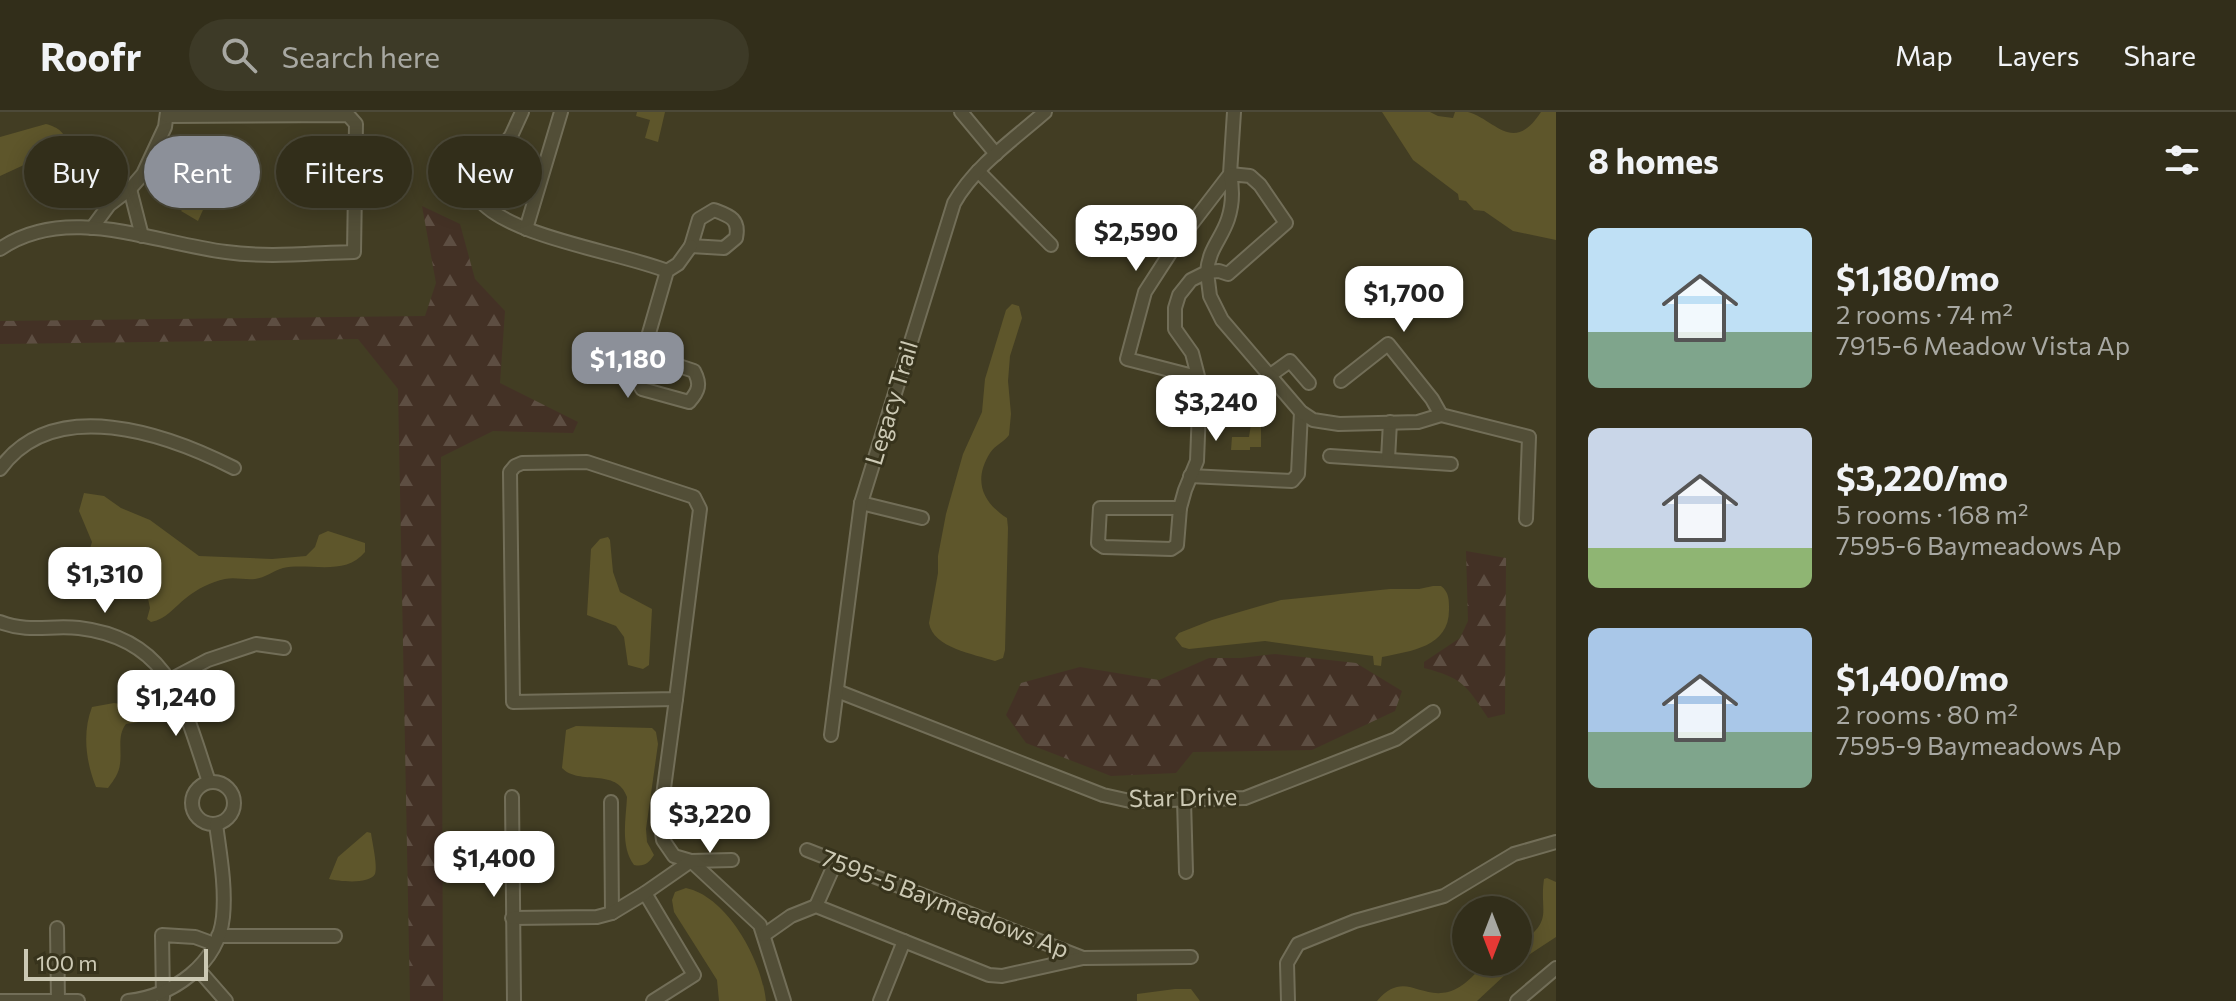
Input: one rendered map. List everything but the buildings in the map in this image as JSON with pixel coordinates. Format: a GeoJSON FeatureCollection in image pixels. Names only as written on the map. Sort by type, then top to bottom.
{"type":"FeatureCollection","features":[{"type":"Feature","properties":{"kind":"street"},"geometry":{"type":"LineString","coordinates":[[522,112],[511,136],[475,181],[479,199],[526,229],[667,271]]}},
{"type":"Feature","properties":{"kind":"street"},"geometry":{"type":"LineString","coordinates":[[526,229],[561,112]]}},
{"type":"Feature","properties":{"kind":"street"},"geometry":{"type":"LineString","coordinates":[[961,112],[996,154]]}},
{"type":"Feature","properties":{"kind":"street","name":"Legacy Trail"},"geometry":{"type":"LineString","coordinates":[[831,735],[861,503],[954,203],[978,171],[1045,112]]}},
{"type":"Feature","properties":{"kind":"street"},"geometry":{"type":"LineString","coordinates":[[1234,112],[1230,174],[1233,191],[1228,220],[1208,256],[1207,272],[1215,310],[1301,412],[1325,423],[1418,422],[1441,415],[1529,437],[1526,519]]}},
{"type":"Feature","properties":{"kind":"street"},"geometry":{"type":"LineString","coordinates":[[0,249],[17,239],[65,226],[142,236],[227,253],[354,252],[356,124],[348,115],[167,114],[149,164],[130,189],[109,205],[92,228]]}},
{"type":"Feature","properties":{"kind":"street"},"geometry":{"type":"LineString","coordinates":[[978,171],[1051,245]]}},
{"type":"Feature","properties":{"kind":"street"},"geometry":{"type":"LineString","coordinates":[[1180,508],[1100,508],[1098,543],[1104,547],[1171,549],[1177,545],[1180,508],[1197,461],[1200,384],[1192,353],[1175,329],[1175,308],[1179,295],[1191,280],[1207,272],[1228,274],[1286,223],[1260,185],[1250,176],[1230,174]]}},
{"type":"Feature","properties":{"kind":"street"},"geometry":{"type":"LineString","coordinates":[[1197,377],[1127,359],[1145,292],[1174,247],[1230,174]]}},
{"type":"Feature","properties":{"kind":"street"},"geometry":{"type":"LineString","coordinates":[[130,189],[142,236]]}},
{"type":"Feature","properties":{"kind":"street"},"geometry":{"type":"LineString","coordinates":[[643,354],[694,371],[699,381],[697,393],[689,402],[642,389],[637,379],[643,354],[667,271],[678,264],[691,246]]}},
{"type":"Feature","properties":{"kind":"street"},"geometry":{"type":"LineString","coordinates":[[1341,381],[1388,344],[1441,415]]}},
{"type":"Feature","properties":{"kind":"street"},"geometry":{"type":"LineString","coordinates":[[1269,376],[1290,361],[1309,383]]}},
{"type":"Feature","properties":{"kind":"street"},"geometry":{"type":"LineString","coordinates":[[1190,476],[1292,481],[1298,474],[1301,412]]}},
{"type":"Feature","properties":{"kind":"street"},"geometry":{"type":"LineString","coordinates":[[1388,459],[1390,422]]}},
{"type":"Feature","properties":{"kind":"street"},"geometry":{"type":"LineString","coordinates":[[0,469],[28,441],[60,429],[78,427],[121,429],[155,436],[205,453],[234,468]]}},
{"type":"Feature","properties":{"kind":"street"},"geometry":{"type":"LineString","coordinates":[[1330,456],[1451,464]]}},
{"type":"Feature","properties":{"kind":"street"},"geometry":{"type":"LineString","coordinates":[[676,699],[513,702],[510,472],[515,466],[522,463],[587,462],[694,497],[700,509],[661,830],[663,840],[674,856],[691,861],[732,860]]}},
{"type":"Feature","properties":{"kind":"street"},"geometry":{"type":"LineString","coordinates":[[861,503],[922,518]]}},
{"type":"Feature","properties":{"kind":"street"},"geometry":{"type":"LineString","coordinates":[[0,622],[27,629],[81,628],[123,640],[144,652],[170,680],[187,712],[209,782]]}},
{"type":"Feature","properties":{"kind":"street"},"geometry":{"type":"LineString","coordinates":[[170,680],[208,660],[256,644],[284,648]]}},
{"type":"Feature","properties":{"kind":"street","name":"Star Drive"},"geometry":{"type":"LineString","coordinates":[[837,691],[1103,795],[1130,801],[1229,800],[1261,794],[1396,739],[1433,712]]}},
{"type":"Feature","properties":{"kind":"street"},"geometry":{"type":"LineString","coordinates":[[209,782],[228,788],[234,800],[232,813],[216,824],[204,823],[192,809],[196,789],[209,782]]}},
{"type":"Feature","properties":{"kind":"street"},"geometry":{"type":"LineString","coordinates":[[512,797],[514,1001]]}},
{"type":"Feature","properties":{"kind":"street"},"geometry":{"type":"LineString","coordinates":[[1184,800],[1186,872]]}},
{"type":"Feature","properties":{"kind":"street"},"geometry":{"type":"LineString","coordinates":[[611,802],[612,913]]}},
{"type":"Feature","properties":{"kind":"street"},"geometry":{"type":"LineString","coordinates":[[128,1001],[163,997],[198,969],[216,940],[223,916],[216,824]]}},
{"type":"Feature","properties":{"kind":"street"},"geometry":{"type":"LineString","coordinates":[[1288,1001],[1287,963],[1298,944],[1355,921],[1444,896],[1514,854],[1556,842]]}},
{"type":"Feature","properties":{"kind":"street","name":"7595-5 Baymeadows Ap"},"geometry":{"type":"LineString","coordinates":[[807,850],[1083,958]]}},
{"type":"Feature","properties":{"kind":"street"},"geometry":{"type":"LineString","coordinates":[[512,918],[597,917],[612,913],[691,861]]}},
{"type":"Feature","properties":{"kind":"street"},"geometry":{"type":"LineString","coordinates":[[691,861],[760,925],[784,1001]]}},
{"type":"Feature","properties":{"kind":"street"},"geometry":{"type":"LineString","coordinates":[[816,906],[836,861]]}},
{"type":"Feature","properties":{"kind":"street"},"geometry":{"type":"LineString","coordinates":[[645,893],[694,975],[653,1001]]}},
{"type":"Feature","properties":{"kind":"street"},"geometry":{"type":"LineString","coordinates":[[764,935],[791,916],[816,906],[989,975],[1002,976],[1083,958],[1191,957]]}},
{"type":"Feature","properties":{"kind":"street"},"geometry":{"type":"LineString","coordinates":[[57,928],[58,1001]]}},
{"type":"Feature","properties":{"kind":"street"},"geometry":{"type":"LineString","coordinates":[[163,997],[162,935],[216,940],[335,936]]}},
{"type":"Feature","properties":{"kind":"street"},"geometry":{"type":"LineString","coordinates":[[880,1001],[904,941]]}},
{"type":"Feature","properties":{"kind":"street"},"geometry":{"type":"LineString","coordinates":[[1517,1001],[1556,968]]}},
{"type":"Feature","properties":{"kind":"street"},"geometry":{"type":"LineString","coordinates":[[198,969],[226,1001]]}},
{"type":"Feature","properties":{"kind":"street"},"geometry":{"type":"LineString","coordinates":[[0,1001],[78,1001]]}},
{"type":"Feature","properties":{"kind":"green space"},"geometry":{"type":"Polygon","coordinates":[[[422,206],[460,224],[475,279],[505,311],[500,383],[578,422],[573,433],[493,431],[441,457],[443,1001],[410,1001],[398,389],[358,339],[0,344],[0,321],[425,316],[436,283],[422,206]]]}},
{"type":"Feature","properties":{"kind":"green space"},"geometry":{"type":"Polygon","coordinates":[[[1466,551],[1506,558],[1505,714],[1488,718],[1462,684],[1447,675],[1424,668],[1424,662],[1460,638],[1468,621],[1466,551]]]}},
{"type":"Feature","properties":{"kind":"green space"},"geometry":{"type":"Polygon","coordinates":[[[1275,654],[1356,663],[1402,691],[1395,711],[1312,750],[1193,752],[1176,773],[1111,776],[1026,743],[1006,715],[1021,683],[1080,667],[1159,680],[1209,658],[1275,654]]]}},
{"type":"Feature","properties":{"kind":"shaded area"},"geometry":{"type":"Polygon","coordinates":[[[637,112],[665,112],[658,142],[645,138],[650,120],[636,116],[637,112]]]}},
{"type":"Feature","properties":{"kind":"shaded area"},"geometry":{"type":"Polygon","coordinates":[[[1382,112],[1430,112],[1453,118],[1455,112],[1468,112],[1513,133],[1531,125],[1541,112],[1556,112],[1556,240],[1513,231],[1484,211],[1474,210],[1466,201],[1459,200],[1458,194],[1413,160],[1382,112]]]}},
{"type":"Feature","properties":{"kind":"shaded area"},"geometry":{"type":"Polygon","coordinates":[[[46,124],[58,129],[64,136],[24,136],[24,165],[0,176],[0,137],[46,124]]]}},
{"type":"Feature","properties":{"kind":"shaded area"},"geometry":{"type":"Polygon","coordinates":[[[184,208],[204,208],[198,221],[181,211],[184,208]]]}},
{"type":"Feature","properties":{"kind":"shaded area"},"geometry":{"type":"Polygon","coordinates":[[[1012,304],[1019,306],[1022,318],[1010,356],[1009,435],[990,453],[981,481],[986,498],[1007,518],[1008,528],[1005,650],[1003,658],[995,661],[946,644],[932,632],[929,623],[946,514],[963,454],[982,412],[985,379],[1006,310],[1012,304]]]}},
{"type":"Feature","properties":{"kind":"shaded area"},"geometry":{"type":"Polygon","coordinates":[[[1251,424],[1261,425],[1261,447],[1231,450],[1232,437],[1249,437],[1251,424]]]}},
{"type":"Feature","properties":{"kind":"shaded area"},"geometry":{"type":"Polygon","coordinates":[[[84,493],[104,496],[121,508],[150,520],[199,556],[272,559],[306,556],[315,547],[319,535],[328,531],[365,543],[365,552],[357,560],[337,566],[283,568],[259,578],[229,578],[215,582],[190,595],[162,618],[151,622],[147,619],[150,608],[147,594],[150,590],[146,582],[90,577],[87,572],[85,563],[92,542],[79,511],[84,493]]]}},
{"type":"Feature","properties":{"kind":"shaded area"},"geometry":{"type":"Polygon","coordinates":[[[608,537],[613,572],[620,592],[652,609],[649,665],[643,669],[628,665],[624,637],[616,626],[587,615],[591,549],[600,539],[608,537]]]}},
{"type":"Feature","properties":{"kind":"shaded area"},"geometry":{"type":"Polygon","coordinates":[[[1441,586],[1448,596],[1449,610],[1443,632],[1426,645],[1382,657],[1381,666],[1374,665],[1373,656],[1265,641],[1189,649],[1182,647],[1175,638],[1179,633],[1212,620],[1281,600],[1441,586]]]}},
{"type":"Feature","properties":{"kind":"shaded area"},"geometry":{"type":"Polygon","coordinates":[[[154,694],[161,694],[163,705],[147,719],[126,724],[117,773],[108,788],[96,787],[86,747],[92,707],[114,703],[134,706],[154,694]]]}},
{"type":"Feature","properties":{"kind":"shaded area"},"geometry":{"type":"Polygon","coordinates":[[[576,726],[652,728],[656,732],[658,744],[646,829],[647,842],[654,855],[646,864],[634,865],[627,849],[627,797],[622,788],[607,779],[578,776],[562,768],[566,730],[576,726]]]}},
{"type":"Feature","properties":{"kind":"shaded area"},"geometry":{"type":"Polygon","coordinates":[[[367,832],[371,833],[375,874],[360,881],[329,879],[338,857],[367,832]]]}},
{"type":"Feature","properties":{"kind":"shaded area"},"geometry":{"type":"Polygon","coordinates":[[[1544,879],[1556,882],[1556,937],[1532,953],[1532,934],[1543,915],[1544,879]]]}},
{"type":"Feature","properties":{"kind":"shaded area"},"geometry":{"type":"Polygon","coordinates":[[[686,888],[716,904],[729,917],[758,968],[766,1001],[719,1001],[717,980],[674,912],[672,900],[675,892],[686,888]]]}},
{"type":"Feature","properties":{"kind":"shaded area"},"geometry":{"type":"Polygon","coordinates":[[[1473,976],[1504,976],[1477,1001],[1377,1001],[1387,992],[1403,986],[1437,993],[1454,990],[1473,976]]]}},
{"type":"Feature","properties":{"kind":"shaded area"},"geometry":{"type":"Polygon","coordinates":[[[1191,989],[1200,1001],[1137,1001],[1137,994],[1191,989]]]}}]}
